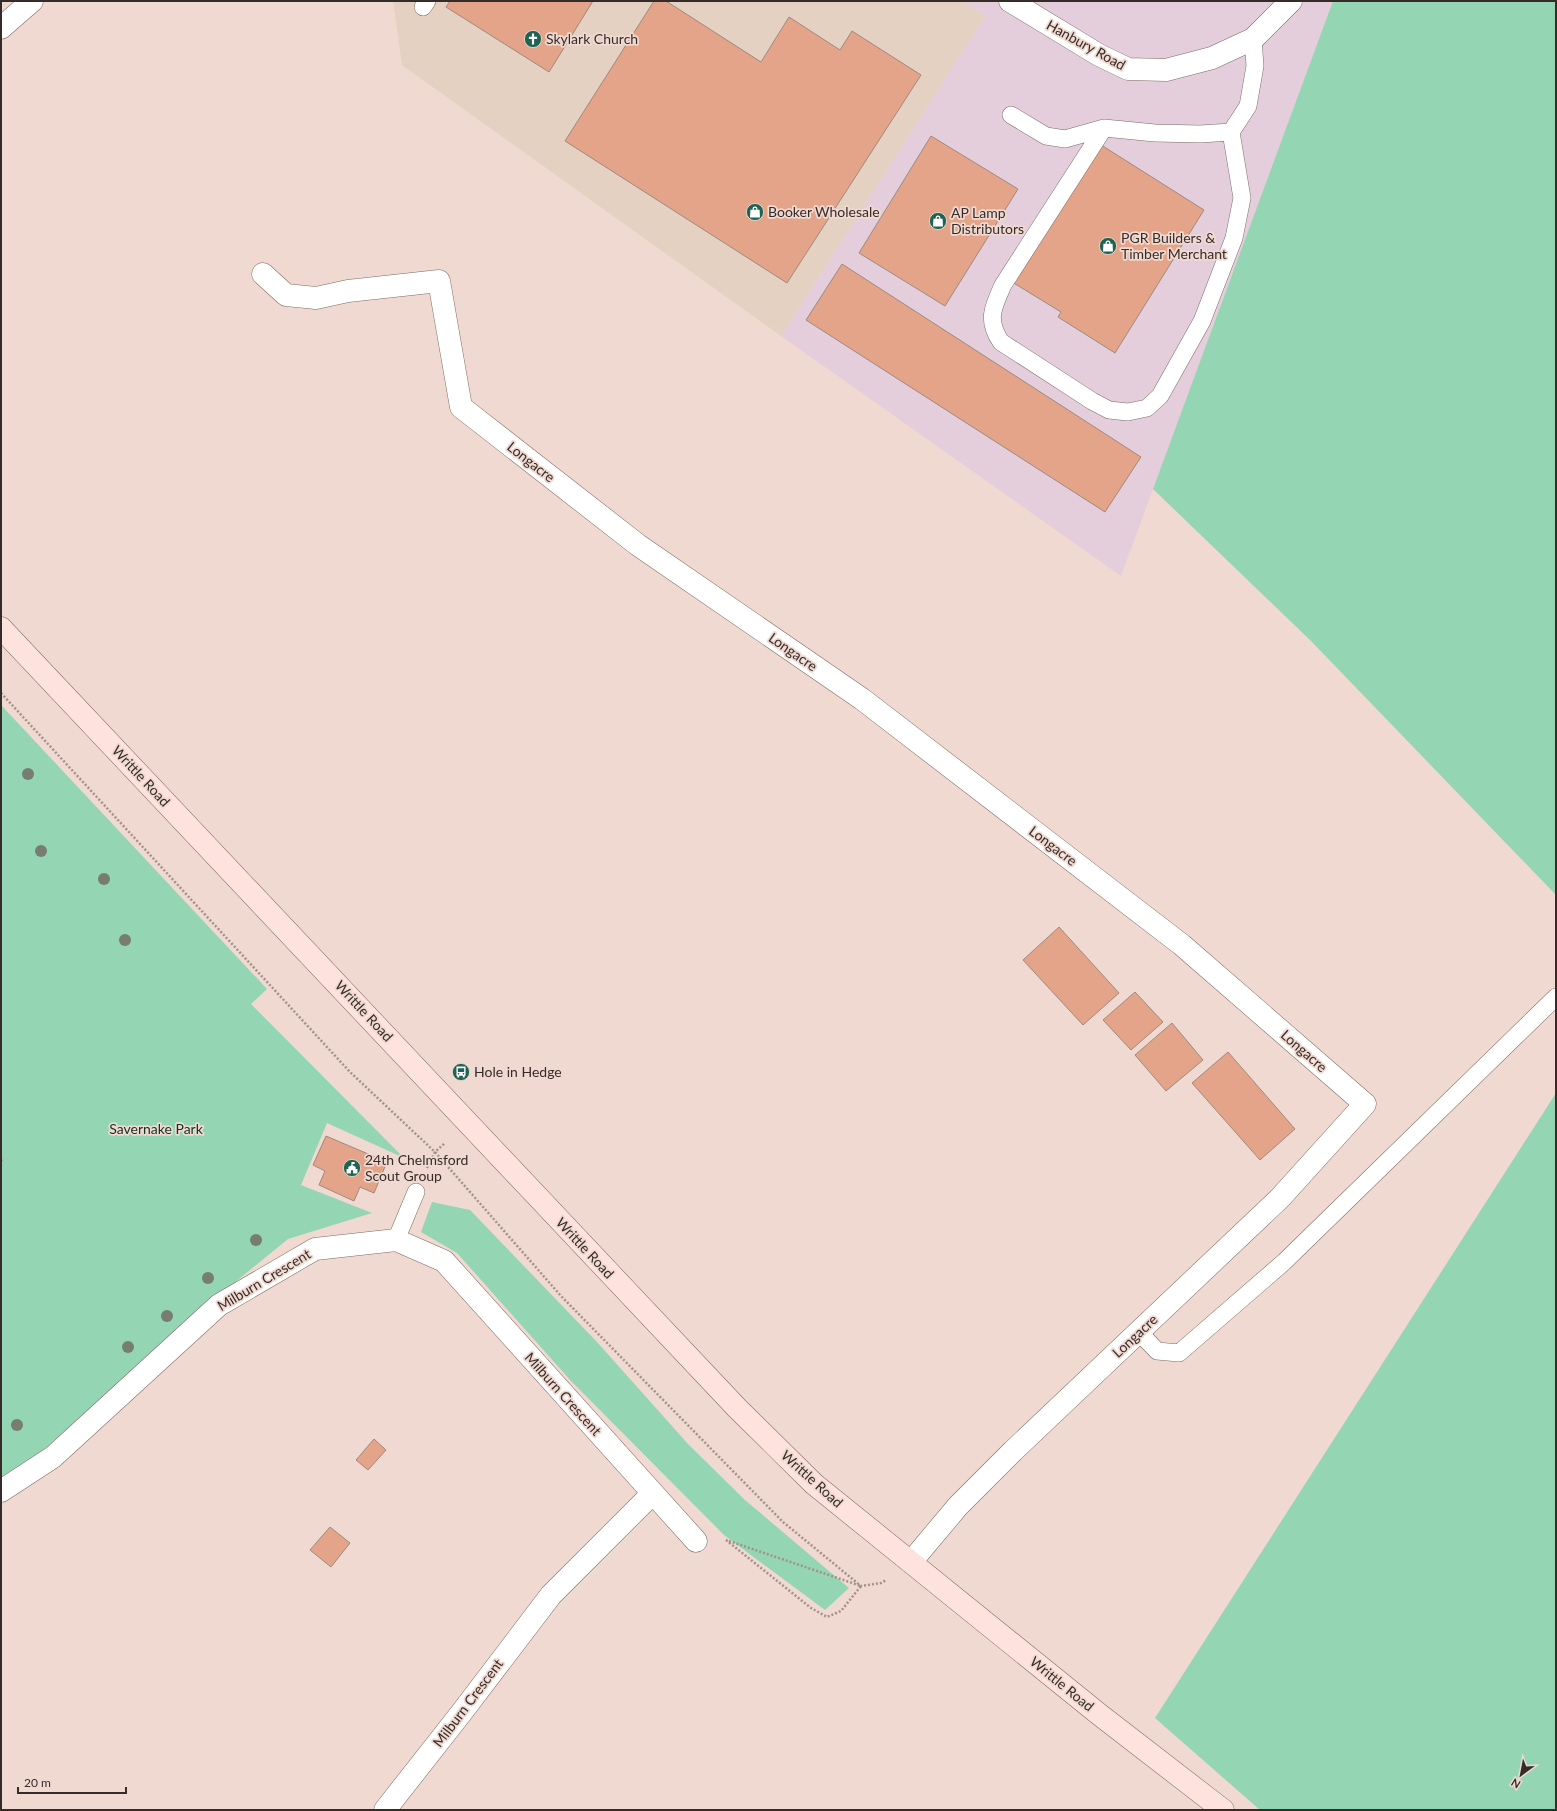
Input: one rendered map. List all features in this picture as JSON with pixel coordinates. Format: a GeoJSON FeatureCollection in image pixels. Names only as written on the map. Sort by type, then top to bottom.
{"type":"FeatureCollection","features":[{"type":"Feature","properties":{"kind":"street"},"geometry":{"type":"LineString","coordinates":[[1,28],[32,1]]}},
{"type":"Feature","properties":{"kind":"street","name":"Hanbury Road"},"geometry":{"type":"LineString","coordinates":[[1010,1],[1098,55],[1128,69],[1166,70],[1212,58],[1252,39],[1291,1]]}},
{"type":"Feature","properties":{"kind":"street","name":"Longacre"},"geometry":{"type":"LineString","coordinates":[[263,274],[286,295],[316,298],[348,291],[440,281],[461,407],[638,545],[862,699],[1182,945],[1365,1104],[1280,1198],[958,1506],[911,1562]]}},
{"type":"Feature","properties":{"kind":"street","name":"Writtle Road"},"geometry":{"type":"LineString","coordinates":[[1,628],[737,1408],[814,1484],[1222,1810]]}},
{"type":"Feature","properties":{"kind":"street","name":"Milburn Crescent"},"geometry":{"type":"LineString","coordinates":[[1,1491],[53,1457],[220,1306],[315,1249],[396,1240],[444,1261],[652,1494],[696,1541]]}},
{"type":"Feature","properties":{"kind":"street","name":"Milburn Crescent"},"geometry":{"type":"LineString","coordinates":[[385,1810],[462,1712],[551,1594],[652,1494]]}},
{"type":"Feature","properties":{"kind":"lane"},"geometry":{"type":"LineString","coordinates":[[1104,128],[1003,285],[994,304],[992,318],[994,331],[1001,342],[1092,401],[1109,410],[1128,412],[1147,408],[1160,396],[1202,321],[1234,238],[1242,198],[1231,132],[1248,106],[1255,66],[1252,39]]}},
{"type":"Feature","properties":{"kind":"lane"},"geometry":{"type":"LineString","coordinates":[[1011,115],[1046,136],[1065,139],[1104,128],[1155,133],[1200,134],[1231,132]]}},
{"type":"Feature","properties":{"kind":"lane"},"geometry":{"type":"LineString","coordinates":[[1139,1332],[1157,1352],[1179,1354],[1284,1262],[1556,997]]}},
{"type":"Feature","properties":{"kind":"lane"},"geometry":{"type":"LineString","coordinates":[[396,1240],[416,1192]]}},
{"type":"Feature","properties":{"kind":"path"},"geometry":{"type":"LineString","coordinates":[[1,693],[350,1072],[434,1152],[561,1296],[783,1522],[861,1586]]}},
{"type":"Feature","properties":{"kind":"path"},"geometry":{"type":"LineString","coordinates":[[416,1192],[434,1152],[468,1122]]}},
{"type":"Feature","properties":{"kind":"path"},"geometry":{"type":"LineString","coordinates":[[726,1540],[811,1608],[827,1617],[841,1611],[861,1586]]}},
{"type":"Feature","properties":{"kind":"path"},"geometry":{"type":"LineString","coordinates":[[696,1541],[726,1540],[861,1586],[881,1583],[911,1562]]}},
{"type":"Feature","properties":{"kind":"shaded area"},"geometry":{"type":"Polygon","coordinates":[[[393,1],[963,1],[985,16],[781,336],[402,65],[393,1]]]}},
{"type":"Feature","properties":{"kind":"shaded area"},"geometry":{"type":"Polygon","coordinates":[[[963,1],[1333,1],[1121,576],[781,336],[985,16],[963,1]]]}},
{"type":"Feature","properties":{"kind":"green space"},"geometry":{"type":"Polygon","coordinates":[[[1333,1],[1556,1],[1556,895],[1311,641],[1153,489],[1333,1]]]}},
{"type":"Feature","properties":{"kind":"green space","name":"Savernake Park"},"geometry":{"type":"Polygon","coordinates":[[[1,705],[267,989],[251,1004],[404,1158],[327,1123],[301,1185],[372,1213],[288,1239],[223,1292],[43,1450],[1,1478],[1,705]]]}},
{"type":"Feature","properties":{"kind":"green space"},"geometry":{"type":"Polygon","coordinates":[[[1556,1093],[1556,1810],[1260,1810],[1155,1718],[1556,1093]]]}},
{"type":"Feature","properties":{"kind":"green space"},"geometry":{"type":"Polygon","coordinates":[[[432,1202],[470,1210],[597,1342],[688,1444],[745,1500],[849,1588],[825,1610],[724,1535],[571,1381],[457,1253],[421,1232],[432,1202]]]}},
{"type":"Feature","properties":{"kind":"building","name":"Skylark Church"},"geometry":{"type":"Polygon","coordinates":[[[450,1],[593,1],[549,72],[446,7],[450,1]]]}},
{"type":"Feature","properties":{"kind":"building","name":"Booker Wholesale"},"geometry":{"type":"Polygon","coordinates":[[[654,1],[666,1],[761,62],[789,17],[840,50],[852,31],[921,75],[787,283],[565,141],[654,1]]]}},
{"type":"Feature","properties":{"kind":"building","name":"AP Lamp Distributors"},"geometry":{"type":"Polygon","coordinates":[[[931,136],[1018,189],[945,306],[859,253],[931,136]]]}},
{"type":"Feature","properties":{"kind":"building","name":"PGR Builders & Timber Merchant"},"geometry":{"type":"Polygon","coordinates":[[[1098,143],[1204,210],[1115,353],[1058,317],[1061,312],[1012,282],[1098,143]]]}},
{"type":"Feature","properties":{"kind":"building"},"geometry":{"type":"Polygon","coordinates":[[[842,264],[1141,457],[1105,512],[806,320],[842,264]]]}},
{"type":"Feature","properties":{"kind":"building"},"geometry":{"type":"Polygon","coordinates":[[[1059,927],[1119,993],[1083,1025],[1023,960],[1059,927]]]}},
{"type":"Feature","properties":{"kind":"building"},"geometry":{"type":"Polygon","coordinates":[[[1135,992],[1163,1022],[1131,1050],[1103,1020],[1135,992]]]}},
{"type":"Feature","properties":{"kind":"building"},"geometry":{"type":"Polygon","coordinates":[[[1172,1023],[1203,1060],[1166,1091],[1135,1055],[1172,1023]]]}},
{"type":"Feature","properties":{"kind":"building"},"geometry":{"type":"Polygon","coordinates":[[[1228,1052],[1295,1129],[1260,1160],[1192,1083],[1228,1052]]]}},
{"type":"Feature","properties":{"kind":"building","name":"24th Chelmsford Scout Group"},"geometry":{"type":"Polygon","coordinates":[[[326,1136],[387,1162],[374,1193],[360,1187],[354,1201],[319,1185],[325,1171],[313,1165],[326,1136]]]}},
{"type":"Feature","properties":{"kind":"building"},"geometry":{"type":"Polygon","coordinates":[[[374,1439],[386,1450],[368,1470],[356,1460],[374,1439]]]}},
{"type":"Feature","properties":{"kind":"building"},"geometry":{"type":"Polygon","coordinates":[[[330,1527],[350,1543],[331,1567],[310,1550],[330,1527]]]}},
{"type":"Feature","properties":{"kind":"place","name":"Skylark Church"},"geometry":{"type":"Point","coordinates":[533,39]}},
{"type":"Feature","properties":{"kind":"place","name":"Booker Wholesale"},"geometry":{"type":"Point","coordinates":[755,212]}},
{"type":"Feature","properties":{"kind":"place","name":"AP Lamp Distributors"},"geometry":{"type":"Point","coordinates":[938,221]}},
{"type":"Feature","properties":{"kind":"place","name":"PGR Builders & Timber Merchant"},"geometry":{"type":"Point","coordinates":[1108,246]}},
{"type":"Feature","properties":{"kind":"place","name":"Hole in Hedge"},"geometry":{"type":"Point","coordinates":[461,1072]}},
{"type":"Feature","properties":{"kind":"place","name":"24th Chelmsford Scout Group"},"geometry":{"type":"Point","coordinates":[352,1168]}}]}
